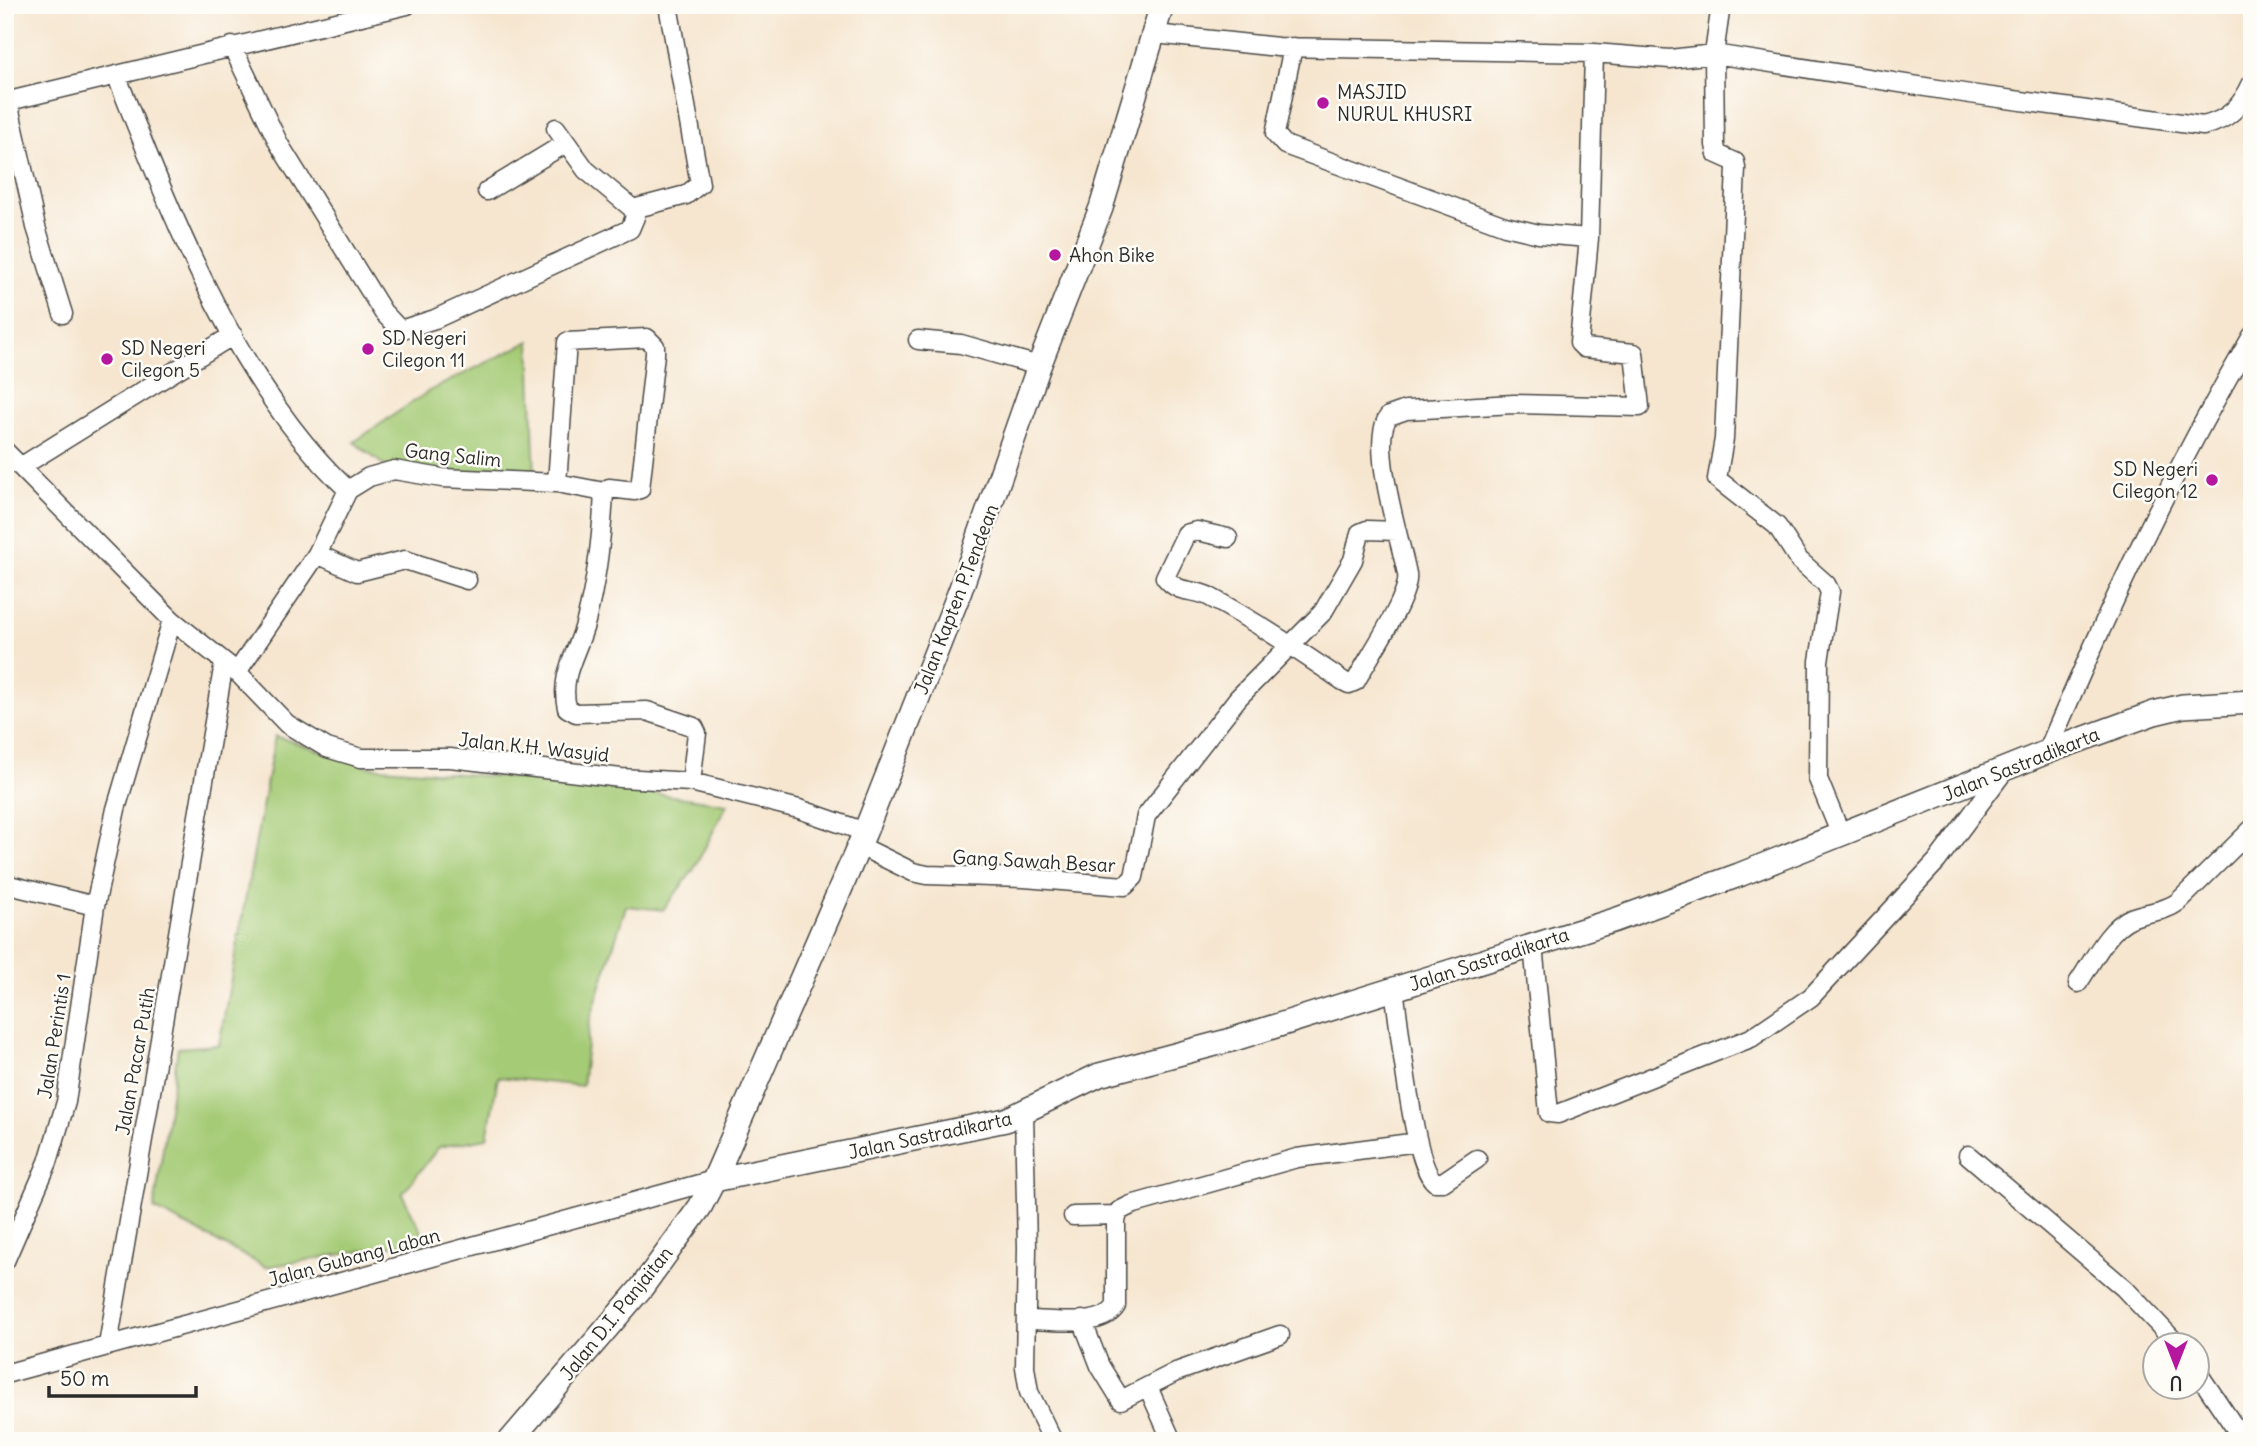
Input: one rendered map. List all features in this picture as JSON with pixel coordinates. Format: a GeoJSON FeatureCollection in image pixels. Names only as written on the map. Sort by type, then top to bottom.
{"type":"FeatureCollection","features":[{"type":"Feature","properties":{"kind":"street"},"geometry":{"type":"LineString","coordinates":[[63,314],[36,227],[7,102],[117,78],[232,46],[407,5]]}},
{"type":"Feature","properties":{"kind":"street"},"geometry":{"type":"LineString","coordinates":[[633,209],[686,195],[700,184],[668,5]]}},
{"type":"Feature","properties":{"kind":"street","name":"Jalan Kapten P.Tendean"},"geometry":{"type":"LineString","coordinates":[[714,1180],[861,838],[960,591],[1039,366],[1101,208],[1162,5]]}},
{"type":"Feature","properties":{"kind":"street"},"geometry":{"type":"LineString","coordinates":[[1721,5],[1714,54],[1715,145],[1717,154],[1735,162],[1736,168],[1724,439],[1716,473],[1722,485],[1777,526],[1799,560],[1830,592],[1819,661],[1818,779],[1842,835]]}},
{"type":"Feature","properties":{"kind":"street"},"geometry":{"type":"LineString","coordinates":[[1155,34],[1293,47],[1594,53],[1670,59],[1714,54],[1970,94],[2203,126],[2219,122],[2246,108],[2252,83]]}},
{"type":"Feature","properties":{"kind":"street"},"geometry":{"type":"LineString","coordinates":[[232,46],[279,144],[383,312],[400,330],[435,319],[622,234],[634,224],[633,209],[586,170],[561,135],[487,191]]}},
{"type":"Feature","properties":{"kind":"street"},"geometry":{"type":"LineString","coordinates":[[1293,47],[1275,134],[1285,145],[1505,226],[1539,234],[1589,238]]}},
{"type":"Feature","properties":{"kind":"street"},"geometry":{"type":"LineString","coordinates":[[1228,538],[1197,531],[1185,534],[1165,577],[1186,593],[1209,597],[1289,643],[1349,684],[1356,681],[1406,585],[1397,531],[1388,498],[1382,431],[1385,421],[1395,412],[1514,404],[1640,408],[1634,354],[1591,349],[1579,343],[1589,238],[1594,53]]}},
{"type":"Feature","properties":{"kind":"street"},"geometry":{"type":"LineString","coordinates":[[117,78],[178,229],[233,335],[319,463],[348,489],[317,554],[230,668]]}},
{"type":"Feature","properties":{"kind":"street"},"geometry":{"type":"LineString","coordinates":[[22,466],[233,335]]}},
{"type":"Feature","properties":{"kind":"street"},"geometry":{"type":"LineString","coordinates":[[2047,752],[2109,606],[2184,457],[2252,336]]}},
{"type":"Feature","properties":{"kind":"street","name":"Gang Salim"},"geometry":{"type":"LineString","coordinates":[[348,489],[369,477],[394,470],[442,478],[556,483],[604,492],[609,488],[635,491],[640,489],[655,354],[655,346],[647,338],[567,342],[556,483]]}},
{"type":"Feature","properties":{"kind":"street"},"geometry":{"type":"LineString","coordinates":[[918,340],[961,344],[1039,366]]}},
{"type":"Feature","properties":{"kind":"street","name":"Jalan K.H. Wasyid"},"geometry":{"type":"LineString","coordinates":[[5,451],[172,620],[230,668],[287,724],[313,741],[342,754],[380,759],[492,762],[621,778],[691,782],[786,806],[861,838]]}},
{"type":"Feature","properties":{"kind":"street"},"geometry":{"type":"LineString","coordinates":[[604,492],[595,576],[586,623],[565,674],[567,708],[576,713],[648,711],[694,727],[697,733],[691,782]]}},
{"type":"Feature","properties":{"kind":"street","name":"Gang Sawah Besar"},"geometry":{"type":"LineString","coordinates":[[861,838],[913,872],[927,875],[1024,878],[1125,886],[1134,877],[1146,816],[1238,698],[1289,643],[1323,612],[1353,560],[1363,531],[1397,531]]}},
{"type":"Feature","properties":{"kind":"street"},"geometry":{"type":"LineString","coordinates":[[317,554],[358,572],[405,560],[467,580]]}},
{"type":"Feature","properties":{"kind":"street","name":"Jalan Perintis 1"},"geometry":{"type":"LineString","coordinates":[[5,1261],[48,1162],[66,1102],[96,906],[116,809],[172,620]]}},
{"type":"Feature","properties":{"kind":"street","name":"Jalan Pacar Putih"},"geometry":{"type":"LineString","coordinates":[[107,1345],[204,784],[230,668]]}},
{"type":"Feature","properties":{"kind":"street","name":"Jalan Sastradikarta"},"geometry":{"type":"LineString","coordinates":[[714,1180],[979,1127],[1024,1113],[1099,1075],[1231,1040],[1626,915],[1842,835],[2047,752],[2154,713],[2183,706],[2252,702]]}},
{"type":"Feature","properties":{"kind":"street"},"geometry":{"type":"LineString","coordinates":[[1532,945],[1549,1112],[1558,1115],[1751,1038],[1811,997],[1937,861],[2004,771]]}},
{"type":"Feature","properties":{"kind":"street"},"geometry":{"type":"LineString","coordinates":[[2078,983],[2116,929],[2129,919],[2167,910],[2178,902],[2252,829]]}},
{"type":"Feature","properties":{"kind":"street"},"geometry":{"type":"LineString","coordinates":[[5,884],[96,906]]}},
{"type":"Feature","properties":{"kind":"street"},"geometry":{"type":"LineString","coordinates":[[1394,989],[1418,1142],[1427,1173],[1436,1182],[1443,1182],[1477,1159]]}},
{"type":"Feature","properties":{"kind":"street"},"geometry":{"type":"LineString","coordinates":[[1024,1113],[1025,1367],[1029,1392],[1050,1440]]}},
{"type":"Feature","properties":{"kind":"street"},"geometry":{"type":"LineString","coordinates":[[1026,1320],[1082,1320],[1108,1315],[1116,1306],[1118,1215],[1124,1208],[1142,1200],[1297,1158],[1418,1142]]}},
{"type":"Feature","properties":{"kind":"street"},"geometry":{"type":"LineString","coordinates":[[1968,1154],[2124,1288],[2163,1330]]}},
{"type":"Feature","properties":{"kind":"street","name":"Jalan Gubang Laban"},"geometry":{"type":"LineString","coordinates":[[5,1374],[714,1180]]}},
{"type":"Feature","properties":{"kind":"street","name":"Jalan D.I. Panjaitan"},"geometry":{"type":"LineString","coordinates":[[516,1439],[642,1287],[700,1207],[714,1180]]}},
{"type":"Feature","properties":{"kind":"street"},"geometry":{"type":"LineString","coordinates":[[1073,1216],[1118,1215]]}},
{"type":"Feature","properties":{"kind":"street"},"geometry":{"type":"LineString","coordinates":[[1082,1320],[1100,1366],[1117,1399],[1127,1398],[1189,1367],[1280,1335]]}},
{"type":"Feature","properties":{"kind":"street"},"geometry":{"type":"LineString","coordinates":[[1148,1387],[1172,1441]]}},
{"type":"Feature","properties":{"kind":"street"},"geometry":{"type":"LineString","coordinates":[[2212,1395],[2244,1441]]}},
{"type":"Feature","properties":{"kind":"green space"},"geometry":{"type":"Polygon","coordinates":[[[530,341],[535,481],[403,480],[354,442],[429,391],[530,341]]]}},
{"type":"Feature","properties":{"kind":"green space"},"geometry":{"type":"Polygon","coordinates":[[[275,736],[370,767],[590,784],[727,804],[694,869],[663,910],[626,906],[590,1020],[582,1086],[498,1077],[487,1138],[439,1147],[402,1194],[426,1240],[266,1267],[154,1209],[178,1048],[219,1045],[275,736]]]}},
{"type":"Feature","properties":{"kind":"place","name":"MASJID NURUL KHUSRI"},"geometry":{"type":"Point","coordinates":[1323,103]}},
{"type":"Feature","properties":{"kind":"place","name":"Ahon Bike"},"geometry":{"type":"Point","coordinates":[1055,255]}},
{"type":"Feature","properties":{"kind":"place","name":"SD Negeri Cilegon 11"},"geometry":{"type":"Point","coordinates":[368,349]}},
{"type":"Feature","properties":{"kind":"place","name":"SD Negeri Cilegon 5"},"geometry":{"type":"Point","coordinates":[107,359]}},
{"type":"Feature","properties":{"kind":"place","name":"SD Negeri Cilegon 12"},"geometry":{"type":"Point","coordinates":[2212,480]}}]}
